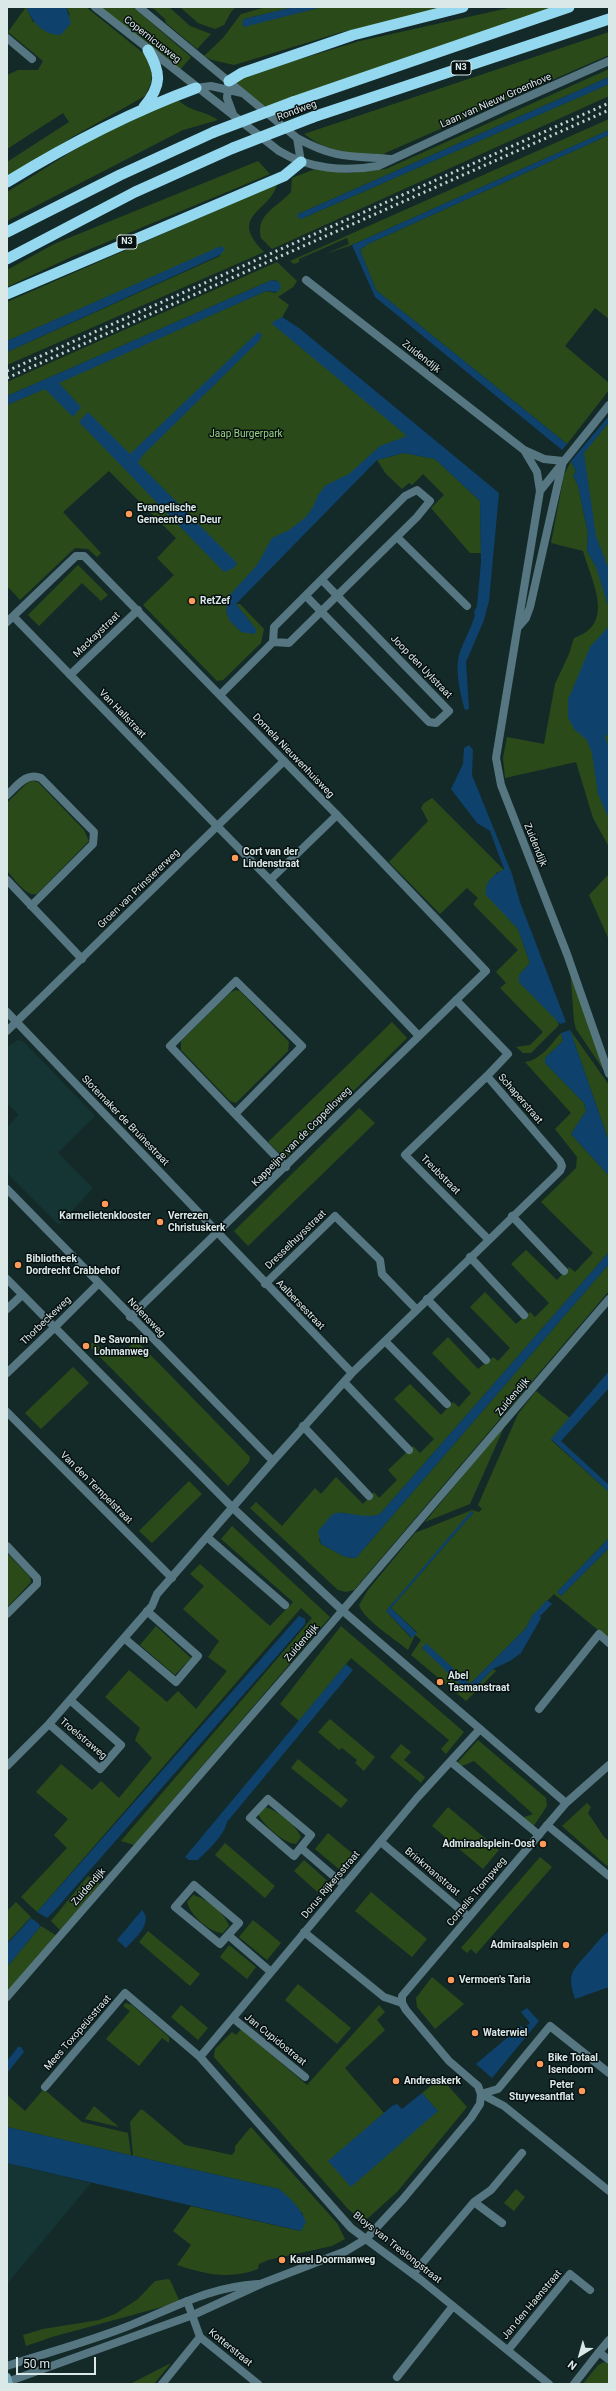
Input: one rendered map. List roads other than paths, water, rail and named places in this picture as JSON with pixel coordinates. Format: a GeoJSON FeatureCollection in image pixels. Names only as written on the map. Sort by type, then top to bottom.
{"type":"FeatureCollection","features":[{"type":"Feature","properties":{"kind":"highway"},"geometry":{"type":"LineString","coordinates":[[228,85],[248,70],[346,37],[463,7]]}},
{"type":"Feature","properties":{"kind":"highway","name":"Rondweg"},"geometry":{"type":"LineString","coordinates":[[7,232],[120,175],[214,132],[293,102],[569,7]]}},
{"type":"Feature","properties":{"kind":"highway","name":"Rondweg"},"geometry":{"type":"LineString","coordinates":[[7,259],[135,192],[233,148],[313,118],[609,19]]}},
{"type":"Feature","properties":{"kind":"highway"},"geometry":{"type":"LineString","coordinates":[[143,108],[156,89],[158,79],[157,68],[148,50]]}},
{"type":"Feature","properties":{"kind":"highway"},"geometry":{"type":"LineString","coordinates":[[7,182],[87,134],[143,108],[196,88]]}},
{"type":"Feature","properties":{"kind":"highway","name":"N3"},"geometry":{"type":"LineString","coordinates":[[7,294],[284,176],[301,162]]}},
{"type":"Feature","properties":{"kind":"street","name":"Copernicusweg"},"geometry":{"type":"LineString","coordinates":[[96,7],[196,88],[279,151],[301,162]]}},
{"type":"Feature","properties":{"kind":"street","name":"Copernicusweg"},"geometry":{"type":"LineString","coordinates":[[139,7],[228,85],[242,93],[297,138]]}},
{"type":"Feature","properties":{"kind":"street"},"geometry":{"type":"LineString","coordinates":[[7,38],[32,58]]}},
{"type":"Feature","properties":{"kind":"street","name":"Laan van Nieuw Groenhove"},"geometry":{"type":"LineString","coordinates":[[301,162],[323,167],[350,169],[378,166],[609,62]]}},
{"type":"Feature","properties":{"kind":"street"},"geometry":{"type":"LineString","coordinates":[[196,88],[228,85],[228,102],[234,116]]}},
{"type":"Feature","properties":{"kind":"street"},"geometry":{"type":"LineString","coordinates":[[297,138],[301,162]]}},
{"type":"Feature","properties":{"kind":"street","name":"Laan van Nieuw Groenhove"},"geometry":{"type":"LineString","coordinates":[[297,138],[316,148],[344,157],[391,159]]}},
{"type":"Feature","properties":{"kind":"street","name":"Zuidendijk"},"geometry":{"type":"LineString","coordinates":[[306,280],[524,450],[544,459],[563,461]]}},
{"type":"Feature","properties":{"kind":"street"},"geometry":{"type":"LineString","coordinates":[[563,461],[609,405]]}},
{"type":"Feature","properties":{"kind":"street","name":"Zuidendijk"},"geometry":{"type":"LineString","coordinates":[[524,450],[537,472],[540,491],[524,576],[519,626],[496,758],[501,785],[567,954],[607,1063],[609,1074]]}},
{"type":"Feature","properties":{"kind":"street","name":"Zuidendijk"},"geometry":{"type":"LineString","coordinates":[[540,491],[563,461]]}},
{"type":"Feature","properties":{"kind":"street","name":"Zuidendijk"},"geometry":{"type":"LineString","coordinates":[[519,626],[526,618],[530,607],[563,461]]}},
{"type":"Feature","properties":{"kind":"street"},"geometry":{"type":"LineString","coordinates":[[220,695],[273,642],[274,627],[405,496],[417,490],[422,491],[430,501],[424,510],[322,612],[289,642],[273,642]]}},
{"type":"Feature","properties":{"kind":"street"},"geometry":{"type":"LineString","coordinates":[[397,537],[467,606]]}},
{"type":"Feature","properties":{"kind":"street","name":"Domela Nieuwenhuisweg"},"geometry":{"type":"LineString","coordinates":[[10,619],[76,556],[84,556],[337,815],[486,972]]}},
{"type":"Feature","properties":{"kind":"street","name":"Joop den Uylstraat"},"geometry":{"type":"LineString","coordinates":[[306,596],[429,722],[436,722],[449,711],[322,580]]}},
{"type":"Feature","properties":{"kind":"street","name":"Mackaystraat"},"geometry":{"type":"LineString","coordinates":[[70,675],[138,610]]}},
{"type":"Feature","properties":{"kind":"street","name":"Van Hallstraat"},"geometry":{"type":"LineString","coordinates":[[10,619],[70,675],[217,826]]}},
{"type":"Feature","properties":{"kind":"street","name":"Groen van Prinstererweg"},"geometry":{"type":"LineString","coordinates":[[7,1031],[284,761]]}},
{"type":"Feature","properties":{"kind":"street"},"geometry":{"type":"LineString","coordinates":[[7,795],[25,777],[33,775],[41,778],[94,832],[93,844],[31,906]]}},
{"type":"Feature","properties":{"kind":"street"},"geometry":{"type":"LineString","coordinates":[[270,880],[337,815]]}},
{"type":"Feature","properties":{"kind":"street"},"geometry":{"type":"LineString","coordinates":[[217,826],[419,1036]]}},
{"type":"Feature","properties":{"kind":"street"},"geometry":{"type":"LineString","coordinates":[[7,880],[82,959]]}},
{"type":"Feature","properties":{"kind":"street","name":"Kappeijne van de Coppelloweg"},"geometry":{"type":"LineString","coordinates":[[130,1317],[219,1233],[486,972]]}},
{"type":"Feature","properties":{"kind":"street"},"geometry":{"type":"LineString","coordinates":[[235,1114],[302,1046],[236,981],[170,1046],[235,1114],[286,1167]]}},
{"type":"Feature","properties":{"kind":"street","name":"Schaperstraat"},"geometry":{"type":"LineString","coordinates":[[456,1000],[508,1054],[487,1076],[560,1161]]}},
{"type":"Feature","properties":{"kind":"street","name":"Slotemaker de Bruïnestraat"},"geometry":{"type":"LineString","coordinates":[[7,1012],[219,1233]]}},
{"type":"Feature","properties":{"kind":"street","name":"Treubstraat"},"geometry":{"type":"LineString","coordinates":[[487,1076],[405,1155],[488,1239]]}},
{"type":"Feature","properties":{"kind":"street","name":"Troelstraweg"},"geometry":{"type":"LineString","coordinates":[[7,1766],[49,1724],[124,1638],[172,1578],[303,1426],[352,1373],[488,1239],[560,1171],[562,1166],[560,1161]]}},
{"type":"Feature","properties":{"kind":"street","name":"Nolensweg"},"geometry":{"type":"LineString","coordinates":[[7,1189],[99,1283],[130,1317],[273,1461]]}},
{"type":"Feature","properties":{"kind":"street","name":"Dresselhuysstraat"},"geometry":{"type":"LineString","coordinates":[[266,1284],[335,1216],[380,1260],[382,1274],[417,1310]]}},
{"type":"Feature","properties":{"kind":"street"},"geometry":{"type":"LineString","coordinates":[[512,1216],[564,1271]]}},
{"type":"Feature","properties":{"kind":"street","name":"Aalbersestraat"},"geometry":{"type":"LineString","coordinates":[[219,1233],[352,1373]]}},
{"type":"Feature","properties":{"kind":"street"},"geometry":{"type":"LineString","coordinates":[[470,1257],[524,1315]]}},
{"type":"Feature","properties":{"kind":"street"},"geometry":{"type":"LineString","coordinates":[[7,1279],[233,1508],[343,1610],[566,1804]]}},
{"type":"Feature","properties":{"kind":"street","name":"Thorbeckeweg"},"geometry":{"type":"LineString","coordinates":[[7,1373],[99,1283]]}},
{"type":"Feature","properties":{"kind":"street"},"geometry":{"type":"LineString","coordinates":[[7,1310],[22,1295]]}},
{"type":"Feature","properties":{"kind":"street"},"geometry":{"type":"LineString","coordinates":[[427,1299],[486,1360]]}},
{"type":"Feature","properties":{"kind":"street","name":"Zuidendijk"},"geometry":{"type":"LineString","coordinates":[[7,1997],[343,1610],[609,1299]]}},
{"type":"Feature","properties":{"kind":"street"},"geometry":{"type":"LineString","coordinates":[[385,1341],[447,1404]]}},
{"type":"Feature","properties":{"kind":"street"},"geometry":{"type":"LineString","coordinates":[[344,1382],[409,1450]]}},
{"type":"Feature","properties":{"kind":"street","name":"Van den Tempelstraat"},"geometry":{"type":"LineString","coordinates":[[7,1412],[172,1578]]}},
{"type":"Feature","properties":{"kind":"street"},"geometry":{"type":"LineString","coordinates":[[303,1426],[369,1496]]}},
{"type":"Feature","properties":{"kind":"street"},"geometry":{"type":"LineString","coordinates":[[207,1537],[285,1605]]}},
{"type":"Feature","properties":{"kind":"street"},"geometry":{"type":"LineString","coordinates":[[7,1546],[37,1578],[37,1584],[7,1614]]}},
{"type":"Feature","properties":{"kind":"street"},"geometry":{"type":"LineString","coordinates":[[124,1638],[176,1682],[198,1656],[147,1611]]}},
{"type":"Feature","properties":{"kind":"street"},"geometry":{"type":"LineString","coordinates":[[539,1709],[599,1634],[609,1643]]}},
{"type":"Feature","properties":{"kind":"street","name":"Troelstraweg"},"geometry":{"type":"LineString","coordinates":[[49,1724],[100,1769],[117,1750],[121,1745],[70,1700]]}},
{"type":"Feature","properties":{"kind":"street","name":"Dorus Rijkersstraat"},"geometry":{"type":"LineString","coordinates":[[200,2057],[426,1788],[480,1729]]}},
{"type":"Feature","properties":{"kind":"street"},"geometry":{"type":"LineString","coordinates":[[451,1762],[539,1835]]}},
{"type":"Feature","properties":{"kind":"street","name":"Cornelis Trompweg"},"geometry":{"type":"LineString","coordinates":[[402,2003],[402,1996],[547,1825],[566,1804],[609,1765]]}},
{"type":"Feature","properties":{"kind":"street"},"geometry":{"type":"LineString","coordinates":[[268,1798],[311,1835],[301,1848],[294,1856],[250,1818],[268,1798]]}},
{"type":"Feature","properties":{"kind":"street"},"geometry":{"type":"LineString","coordinates":[[547,1825],[609,1876]]}},
{"type":"Feature","properties":{"kind":"street","name":"Brinkmanstraat"},"geometry":{"type":"LineString","coordinates":[[381,1842],[469,1917]]}},
{"type":"Feature","properties":{"kind":"street"},"geometry":{"type":"LineString","coordinates":[[301,1848],[344,1885]]}},
{"type":"Feature","properties":{"kind":"street"},"geometry":{"type":"LineString","coordinates":[[194,1885],[239,1923],[228,1935],[220,1944],[175,1907],[194,1885]]}},
{"type":"Feature","properties":{"kind":"street"},"geometry":{"type":"LineString","coordinates":[[8,2381],[193,2315],[263,2283],[346,2251],[366,2239],[403,2199],[471,2118],[480,2104],[481,2094],[478,2086],[449,2061],[402,2003],[384,1997],[304,1932]]}},
{"type":"Feature","properties":{"kind":"street"},"geometry":{"type":"LineString","coordinates":[[228,1935],[271,1972]]}},
{"type":"Feature","properties":{"kind":"street","name":"Mees Toxopeüsstraat"},"geometry":{"type":"LineString","coordinates":[[45,2087],[125,1993],[200,2057]]}},
{"type":"Feature","properties":{"kind":"street","name":"Jan Cupidostraat"},"geometry":{"type":"LineString","coordinates":[[234,2018],[305,2077]]}},
{"type":"Feature","properties":{"kind":"street"},"geometry":{"type":"LineString","coordinates":[[481,2094],[498,2089],[550,2026],[609,2073]]}},
{"type":"Feature","properties":{"kind":"street","name":"Bloys van Treslongstraat"},"geometry":{"type":"LineString","coordinates":[[200,2057],[351,2228],[413,2274],[549,2384]]}},
{"type":"Feature","properties":{"kind":"street"},"geometry":{"type":"LineString","coordinates":[[481,2094],[504,2106],[609,2191]]}},
{"type":"Feature","properties":{"kind":"street"},"geometry":{"type":"LineString","coordinates":[[413,2274],[474,2202],[491,2190],[522,2153]]}},
{"type":"Feature","properties":{"kind":"street"},"geometry":{"type":"LineString","coordinates":[[474,2202],[502,2223]]}},
{"type":"Feature","properties":{"kind":"street","name":"Jan den Haenstraat"},"geometry":{"type":"LineString","coordinates":[[508,2350],[570,2274],[590,2290]]}},
{"type":"Feature","properties":{"kind":"street"},"geometry":{"type":"LineString","coordinates":[[7,2366],[94,2338],[209,2292],[226,2287],[263,2283]]}},
{"type":"Feature","properties":{"kind":"street","name":"Kotterstraat"},"geometry":{"type":"LineString","coordinates":[[187,2301],[200,2337],[258,2384]]}},
{"type":"Feature","properties":{"kind":"street"},"geometry":{"type":"LineString","coordinates":[[397,2377],[453,2306]]}},
{"type":"Feature","properties":{"kind":"street"},"geometry":{"type":"LineString","coordinates":[[162,2384],[200,2337]]}},
{"type":"Feature","properties":{"kind":"street"},"geometry":{"type":"LineString","coordinates":[[574,2384],[609,2340]]}},
{"type":"Feature","properties":{"kind":"street"},"geometry":{"type":"LineString","coordinates":[[599,2352],[609,2360]]}},
{"type":"Feature","properties":{"kind":"water"},"geometry":{"type":"Polygon","coordinates":[[[26,7],[66,7],[71,23],[61,35],[49,33],[35,23],[26,7]]]}},
{"type":"Feature","properties":{"kind":"water"},"geometry":{"type":"Polygon","coordinates":[[[294,7],[322,7],[244,27],[242,24],[244,19],[294,7]]]}},
{"type":"Feature","properties":{"kind":"water"},"geometry":{"type":"Polygon","coordinates":[[[609,77],[609,84],[605,86],[301,219],[297,217],[298,214],[609,77]]]}},
{"type":"Feature","properties":{"kind":"water"},"geometry":{"type":"Polygon","coordinates":[[[609,130],[609,135],[368,244],[360,250],[376,290],[567,444],[562,450],[375,297],[352,245],[609,130]]]}},
{"type":"Feature","properties":{"kind":"water"},"geometry":{"type":"Polygon","coordinates":[[[221,246],[225,249],[220,255],[7,352],[7,341],[221,246]]]}},
{"type":"Feature","properties":{"kind":"water"},"geometry":{"type":"Polygon","coordinates":[[[272,280],[279,282],[281,287],[278,292],[266,291],[59,383],[81,407],[73,417],[45,389],[7,405],[7,396],[272,280]]]}},
{"type":"Feature","properties":{"kind":"water"},"geometry":{"type":"Polygon","coordinates":[[[282,317],[299,328],[499,493],[489,601],[484,620],[466,662],[469,709],[465,710],[461,697],[458,661],[477,606],[481,562],[480,501],[435,459],[404,453],[377,460],[236,604],[256,629],[256,632],[254,634],[241,632],[229,620],[226,610],[229,596],[257,565],[272,538],[289,530],[305,518],[313,507],[318,495],[326,485],[349,474],[380,446],[407,436],[271,323],[282,317]]]}},
{"type":"Feature","properties":{"kind":"water"},"geometry":{"type":"Polygon","coordinates":[[[258,332],[262,334],[260,340],[143,455],[138,463],[237,563],[234,568],[224,572],[79,422],[88,412],[130,454],[258,332]]]}},
{"type":"Feature","properties":{"kind":"water"},"geometry":{"type":"Polygon","coordinates":[[[609,416],[609,422],[584,453],[596,536],[609,570],[609,609],[596,567],[587,551],[588,534],[578,486],[573,475],[576,472],[571,461],[609,416]]]}},
{"type":"Feature","properties":{"kind":"water"},"geometry":{"type":"Polygon","coordinates":[[[609,626],[609,733],[605,737],[609,747],[609,819],[598,794],[592,753],[587,740],[574,729],[568,717],[568,700],[590,647],[609,626]]]}},
{"type":"Feature","properties":{"kind":"water"},"geometry":{"type":"Polygon","coordinates":[[[469,745],[473,750],[472,775],[512,874],[520,902],[566,1022],[560,1024],[519,982],[519,975],[530,963],[518,929],[486,895],[488,882],[490,879],[504,869],[490,831],[477,823],[451,789],[463,764],[464,748],[469,745]]]}},
{"type":"Feature","properties":{"kind":"water"},"geometry":{"type":"Polygon","coordinates":[[[570,1030],[609,1142],[609,1176],[571,1134],[586,1111],[584,1103],[545,1063],[545,1058],[563,1041],[561,1033],[570,1030]]]}},
{"type":"Feature","properties":{"kind":"water"},"geometry":{"type":"Polygon","coordinates":[[[609,1252],[609,1264],[356,1558],[345,1557],[321,1544],[318,1531],[333,1514],[342,1513],[374,1516],[380,1514],[609,1252]]]}},
{"type":"Feature","properties":{"kind":"water"},"geometry":{"type":"Polygon","coordinates":[[[609,1371],[609,1388],[561,1441],[609,1485],[609,1492],[551,1439],[609,1371]]]}},
{"type":"Feature","properties":{"kind":"water"},"geometry":{"type":"Polygon","coordinates":[[[471,1511],[473,1513],[391,1608],[417,1633],[412,1638],[386,1611],[471,1511]]]}},
{"type":"Feature","properties":{"kind":"water"},"geometry":{"type":"Polygon","coordinates":[[[609,1538],[609,1548],[561,1596],[557,1592],[609,1538]]]}},
{"type":"Feature","properties":{"kind":"water"},"geometry":{"type":"Polygon","coordinates":[[[547,1600],[552,1604],[540,1616],[541,1618],[521,1653],[510,1661],[493,1669],[472,1691],[466,1690],[422,1648],[426,1643],[470,1684],[526,1628],[532,1616],[547,1600]]]}},
{"type":"Feature","properties":{"kind":"water"},"geometry":{"type":"Polygon","coordinates":[[[299,1616],[305,1619],[305,1624],[56,1909],[47,1918],[37,1912],[299,1616]]]}},
{"type":"Feature","properties":{"kind":"water"},"geometry":{"type":"Polygon","coordinates":[[[346,1664],[353,1670],[227,1822],[223,1832],[215,1842],[198,1860],[189,1860],[185,1857],[346,1664]]]}},
{"type":"Feature","properties":{"kind":"water"},"geometry":{"type":"Polygon","coordinates":[[[142,1910],[146,1920],[145,1925],[126,1948],[117,1940],[142,1910]]]}},
{"type":"Feature","properties":{"kind":"water"},"geometry":{"type":"Polygon","coordinates":[[[31,1918],[39,1924],[40,1927],[7,1967],[7,1944],[31,1918]]]}},
{"type":"Feature","properties":{"kind":"water"},"geometry":{"type":"Polygon","coordinates":[[[609,1931],[609,1987],[575,1999],[571,1984],[574,1970],[600,1939],[609,1931]]]}},
{"type":"Feature","properties":{"kind":"water"},"geometry":{"type":"Polygon","coordinates":[[[527,2008],[539,2021],[492,2078],[476,2064],[521,2026],[524,2028],[530,2023],[521,2012],[527,2008]]]}},
{"type":"Feature","properties":{"kind":"water"},"geometry":{"type":"Polygon","coordinates":[[[18,2047],[21,2047],[24,2052],[7,2073],[7,2061],[18,2047]]]}},
{"type":"Feature","properties":{"kind":"water"},"geometry":{"type":"Polygon","coordinates":[[[422,2093],[438,2111],[351,2187],[328,2161],[392,2106],[397,2104],[402,2109],[422,2093]]]}},
{"type":"Feature","properties":{"kind":"water"},"geometry":{"type":"Polygon","coordinates":[[[7,2127],[279,2189],[298,2208],[306,2222],[301,2231],[7,2163],[7,2127]]]}},
{"type":"Feature","properties":{"kind":"railway"},"geometry":{"type":"LineString","coordinates":[[7,371],[609,103]]}},
{"type":"Feature","properties":{"kind":"railway"},"geometry":{"type":"LineString","coordinates":[[7,378],[609,110]]}},
{"type":"Feature","properties":{"kind":"place","name":"Evangelische Gemeente De Deur"},"geometry":{"type":"Point","coordinates":[129,514]}},
{"type":"Feature","properties":{"kind":"place","name":"RetZef"},"geometry":{"type":"Point","coordinates":[192,601]}},
{"type":"Feature","properties":{"kind":"place","name":"Cort van der Lindenstraat"},"geometry":{"type":"Point","coordinates":[235,858]}},
{"type":"Feature","properties":{"kind":"place","name":"Karmelietenklooster"},"geometry":{"type":"Point","coordinates":[105,1204]}},
{"type":"Feature","properties":{"kind":"place","name":"Verrezen Christuskerk"},"geometry":{"type":"Point","coordinates":[160,1222]}},
{"type":"Feature","properties":{"kind":"place","name":"Bibliotheek Dordrecht Crabbehof"},"geometry":{"type":"Point","coordinates":[18,1265]}},
{"type":"Feature","properties":{"kind":"place","name":"De Savornin Lohmanweg"},"geometry":{"type":"Point","coordinates":[86,1346]}},
{"type":"Feature","properties":{"kind":"place","name":"Abel Tasmanstraat"},"geometry":{"type":"Point","coordinates":[440,1682]}},
{"type":"Feature","properties":{"kind":"place","name":"Admiraalsplein-Oost"},"geometry":{"type":"Point","coordinates":[543,1844]}},
{"type":"Feature","properties":{"kind":"place","name":"Admiraalsplein"},"geometry":{"type":"Point","coordinates":[566,1945]}},
{"type":"Feature","properties":{"kind":"place","name":"Vermoen's Taria"},"geometry":{"type":"Point","coordinates":[451,1980]}},
{"type":"Feature","properties":{"kind":"place","name":"Waterwiel"},"geometry":{"type":"Point","coordinates":[475,2033]}},
{"type":"Feature","properties":{"kind":"place","name":"Bike Totaal Isendoorn"},"geometry":{"type":"Point","coordinates":[540,2064]}},
{"type":"Feature","properties":{"kind":"place","name":"Andreaskerk"},"geometry":{"type":"Point","coordinates":[396,2081]}},
{"type":"Feature","properties":{"kind":"place","name":"Peter Stuyvesantflat"},"geometry":{"type":"Point","coordinates":[582,2091]}},
{"type":"Feature","properties":{"kind":"place","name":"Karel Doormanweg"},"geometry":{"type":"Point","coordinates":[282,2260]}},
{"type":"Feature","properties":{"kind":"park label","name":"Jaap Burgerpark"},"geometry":{"type":"Point","coordinates":[246,434]}}]}
